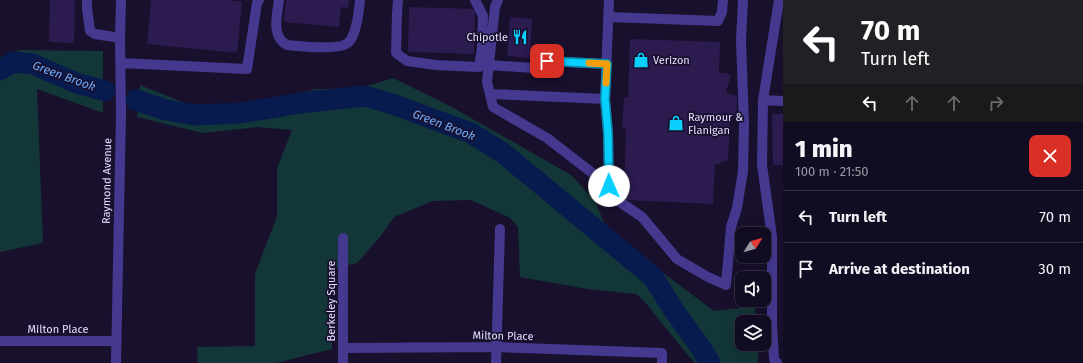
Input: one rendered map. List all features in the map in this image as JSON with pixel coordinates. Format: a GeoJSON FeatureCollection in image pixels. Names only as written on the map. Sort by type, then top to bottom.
{"type":"FeatureCollection","features":[{"type":"Feature","properties":{"kind":"street"},"geometry":{"type":"LineString","coordinates":[[87,0],[90,31],[95,34],[120,38]]}},
{"type":"Feature","properties":{"kind":"street","name":"Raymond Avenue"},"geometry":{"type":"LineString","coordinates":[[116,363],[121,113],[121,0]]}},
{"type":"Feature","properties":{"kind":"street"},"geometry":{"type":"LineString","coordinates":[[120,64],[248,70],[257,3],[259,0]]}},
{"type":"Feature","properties":{"kind":"street"},"geometry":{"type":"LineString","coordinates":[[278,0],[276,31],[278,37],[283,43],[287,45],[336,48],[350,42],[356,27],[360,0]]}},
{"type":"Feature","properties":{"kind":"street"},"geometry":{"type":"LineString","coordinates":[[398,0],[396,14],[396,53],[407,61],[436,65],[479,67],[482,48],[483,16],[475,0]]}},
{"type":"Feature","properties":{"kind":"street"},"geometry":{"type":"LineString","coordinates":[[498,0],[495,7],[487,82],[493,106],[547,138],[609,186]]}},
{"type":"Feature","properties":{"kind":"street"},"geometry":{"type":"LineString","coordinates":[[609,0],[605,99],[608,133],[609,186],[614,198],[642,217],[677,259],[708,278],[726,285],[731,226],[737,208],[743,171],[744,124],[741,40],[744,0]]}},
{"type":"Feature","properties":{"kind":"street"},"geometry":{"type":"LineString","coordinates":[[609,17],[718,21],[722,12],[723,0]]}},
{"type":"Feature","properties":{"kind":"street"},"geometry":{"type":"LineString","coordinates":[[777,363],[774,360],[772,325],[772,237],[762,165],[763,100],[779,0]]}},
{"type":"Feature","properties":{"kind":"street"},"geometry":{"type":"LineString","coordinates":[[489,65],[538,68],[542,63],[547,61],[607,64]]}},
{"type":"Feature","properties":{"kind":"street"},"geometry":{"type":"LineString","coordinates":[[490,94],[605,99]]}},
{"type":"Feature","properties":{"kind":"street"},"geometry":{"type":"LineString","coordinates":[[763,100],[783,101]]}},
{"type":"Feature","properties":{"kind":"street"},"geometry":{"type":"LineString","coordinates":[[496,363],[500,229]]}},
{"type":"Feature","properties":{"kind":"street","name":"Berkeley Square"},"geometry":{"type":"LineString","coordinates":[[343,238],[343,363]]}},
{"type":"Feature","properties":{"kind":"street","name":"Milton Place"},"geometry":{"type":"LineString","coordinates":[[0,341],[116,341]]}},
{"type":"Feature","properties":{"kind":"street","name":"Milton Place"},"geometry":{"type":"LineString","coordinates":[[343,348],[496,347],[662,352],[662,363]]}},
{"type":"Feature","properties":{"kind":"green space"},"geometry":{"type":"Polygon","coordinates":[[[20,50],[103,51],[103,113],[37,89],[43,243],[0,252],[0,57],[20,50]]]}},
{"type":"Feature","properties":{"kind":"green space"},"geometry":{"type":"Polygon","coordinates":[[[393,78],[450,106],[571,175],[595,201],[608,232],[714,311],[755,307],[756,315],[735,315],[735,351],[758,351],[758,363],[695,363],[644,301],[636,294],[587,289],[520,277],[518,227],[510,218],[471,200],[433,201],[394,217],[380,237],[357,263],[331,269],[332,349],[276,363],[198,363],[197,347],[255,346],[255,274],[277,216],[277,168],[292,130],[259,127],[203,133],[137,117],[140,85],[197,108],[260,104],[316,89],[358,89],[393,78]]]}},
{"type":"Feature","properties":{"kind":"building"},"geometry":{"type":"Polygon","coordinates":[[[50,0],[75,0],[74,43],[49,42],[50,0]]]}},
{"type":"Feature","properties":{"kind":"building"},"geometry":{"type":"Polygon","coordinates":[[[151,0],[227,0],[242,2],[237,53],[147,44],[151,0]]]}},
{"type":"Feature","properties":{"kind":"building"},"geometry":{"type":"Polygon","coordinates":[[[286,0],[349,0],[348,8],[341,7],[339,27],[284,22],[286,0]]]}},
{"type":"Feature","properties":{"kind":"building"},"geometry":{"type":"Polygon","coordinates":[[[409,7],[475,9],[474,54],[408,52],[409,7]]]}},
{"type":"Feature","properties":{"kind":"building","name":"Chipotle"},"geometry":{"type":"Polygon","coordinates":[[[510,17],[532,19],[530,58],[507,56],[510,17]]]}},
{"type":"Feature","properties":{"kind":"building","name":"Raymour & Flanigan"},"geometry":{"type":"Polygon","coordinates":[[[630,39],[720,42],[719,73],[731,75],[726,92],[737,96],[736,118],[730,117],[728,160],[715,165],[713,204],[624,200],[626,129],[622,129],[624,97],[628,98],[630,39]]]}},
{"type":"Feature","properties":{"kind":"building"},"geometry":{"type":"Polygon","coordinates":[[[772,114],[783,114],[783,165],[773,165],[772,114]]]}},
{"type":"Feature","properties":{"kind":"waterway","name":"Green Brook"},"geometry":{"type":"LineString","coordinates":[[0,70],[14,62],[33,64],[76,83],[105,91]]}},
{"type":"Feature","properties":{"kind":"waterway","name":"Green Brook"},"geometry":{"type":"LineString","coordinates":[[136,100],[166,110],[195,115],[241,113],[300,103],[365,96],[395,105],[471,133],[503,153],[653,277],[710,363]]}},
{"type":"Feature","properties":{"kind":"slow traffic"},"geometry":{"type":"LineString","coordinates":[[589,63],[607,64],[606,83]]}},
{"type":"Feature","properties":{"kind":"place","name":"Chipotle"},"geometry":{"type":"Point","coordinates":[520,37]}},
{"type":"Feature","properties":{"kind":"place","name":"Verizon"},"geometry":{"type":"Point","coordinates":[641,60]}},
{"type":"Feature","properties":{"kind":"place","name":"Raymour & Flanigan"},"geometry":{"type":"Point","coordinates":[676,123]}},
{"type":"Feature","properties":{"kind":"route"},"geometry":{"type":"LineString","coordinates":[[547,61],[607,64],[605,99],[608,133],[609,186]]}}]}
